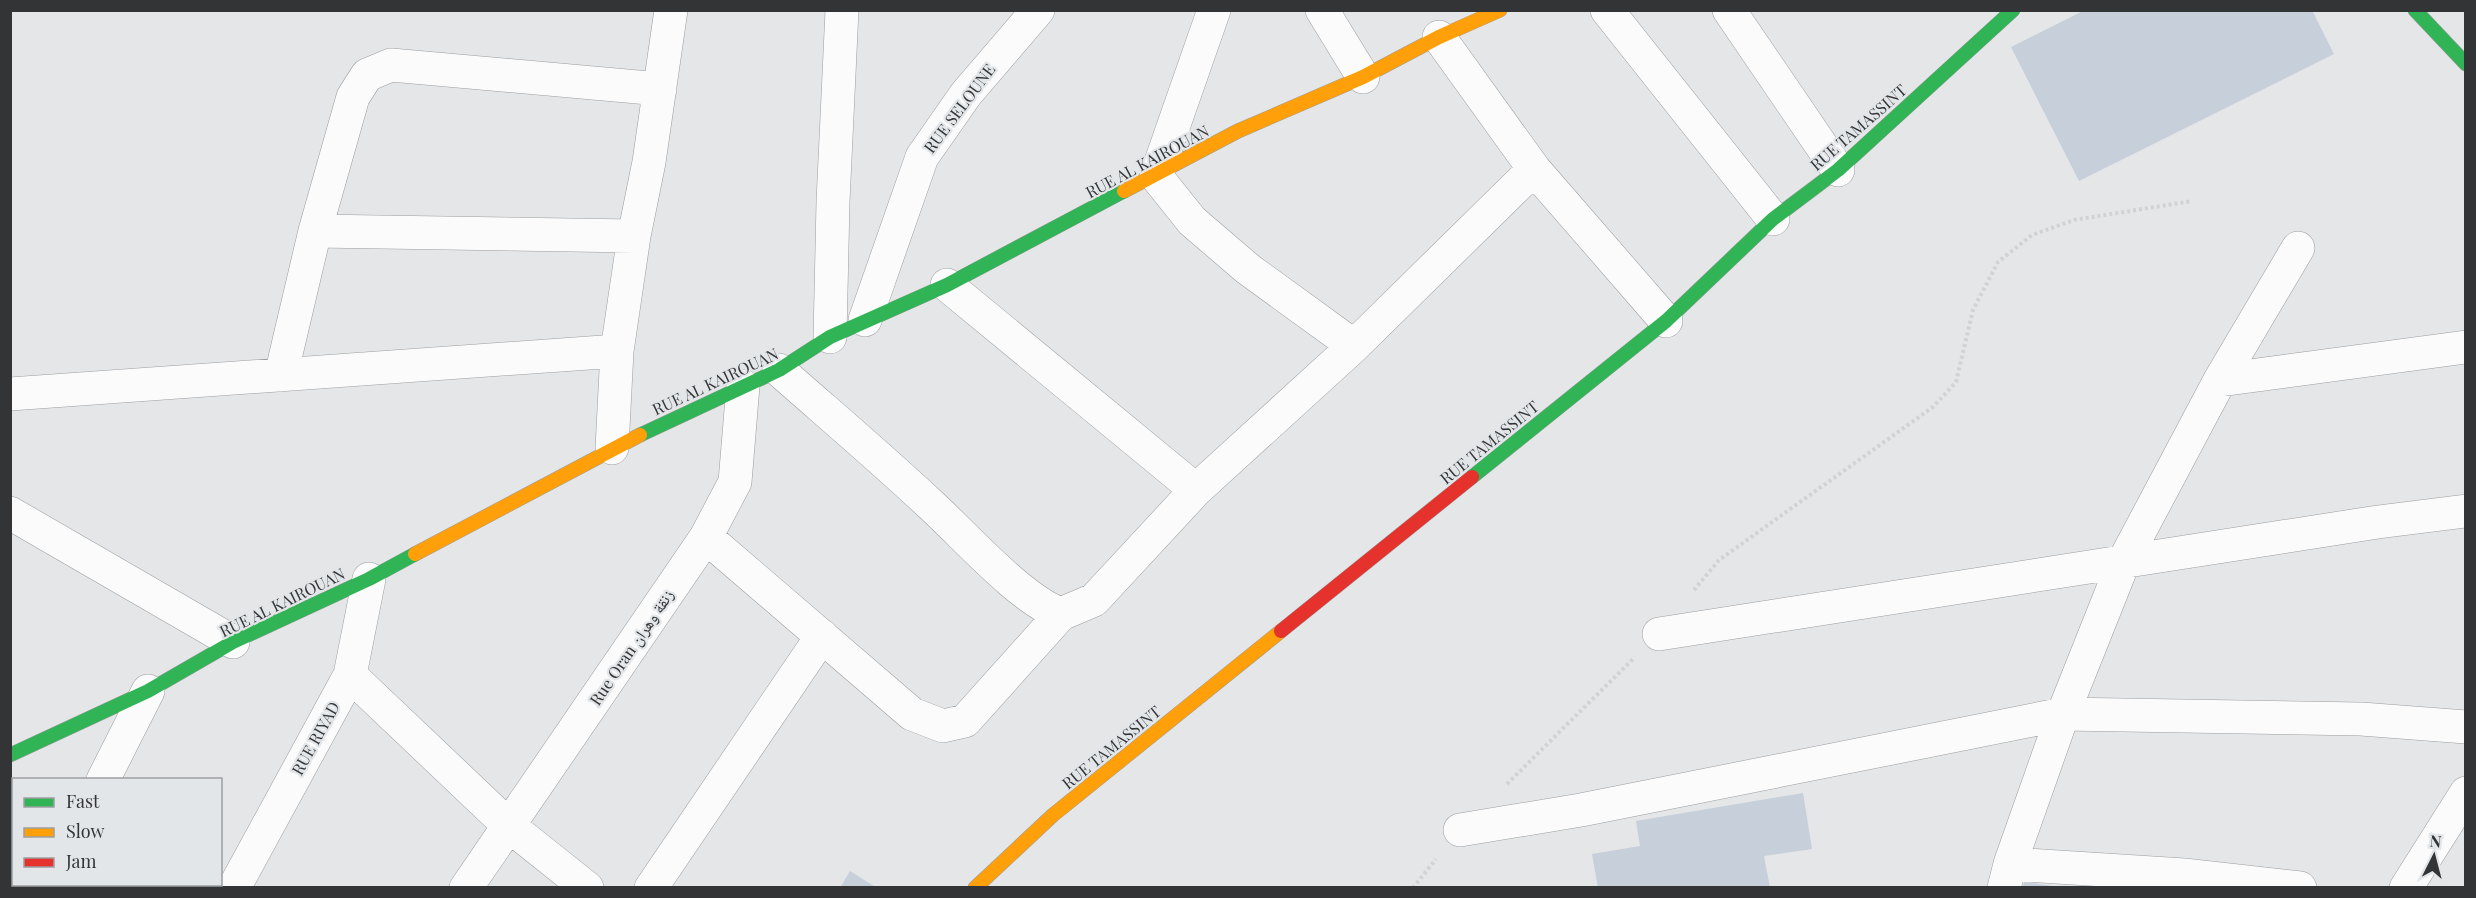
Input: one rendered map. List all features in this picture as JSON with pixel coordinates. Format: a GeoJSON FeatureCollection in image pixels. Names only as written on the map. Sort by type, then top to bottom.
{"type":"FeatureCollection","features":[{"type":"Feature","properties":{"kind":"street"},"geometry":{"type":"LineString","coordinates":[[612,448],[617,351],[634,236],[649,162],[671,10]]}},
{"type":"Feature","properties":{"kind":"street"},"geometry":{"type":"LineString","coordinates":[[830,337],[833,202],[842,10]]}},
{"type":"Feature","properties":{"kind":"street","name":"RUE SELOUNE"},"geometry":{"type":"LineString","coordinates":[[865,320],[922,157],[966,94],[1038,10]]}},
{"type":"Feature","properties":{"kind":"street"},"geometry":{"type":"LineString","coordinates":[[1214,10],[1155,176],[1192,221],[1248,269],[1354,346]]}},
{"type":"Feature","properties":{"kind":"street"},"geometry":{"type":"LineString","coordinates":[[1322,10],[1363,77]]}},
{"type":"Feature","properties":{"kind":"street","name":"RUE AL KAIROUAN"},"geometry":{"type":"LineString","coordinates":[[10,754],[147,691],[233,642],[369,579],[612,448],[779,370],[830,337],[947,285],[1238,131],[1363,77],[1439,37],[1500,10]]}},
{"type":"Feature","properties":{"kind":"street"},"geometry":{"type":"LineString","coordinates":[[1607,10],[1773,219]]}},
{"type":"Feature","properties":{"kind":"street"},"geometry":{"type":"LineString","coordinates":[[1729,10],[1838,170]]}},
{"type":"Feature","properties":{"kind":"street","name":"RUE TAMASSINT"},"geometry":{"type":"LineString","coordinates":[[975,888],[1053,815],[1666,321],[1773,219],[1838,170],[2013,10]]}},
{"type":"Feature","properties":{"kind":"street"},"geometry":{"type":"LineString","coordinates":[[2415,10],[2462,56]]}},
{"type":"Feature","properties":{"kind":"street"},"geometry":{"type":"LineString","coordinates":[[1439,37],[1534,169],[1666,321]]}},
{"type":"Feature","properties":{"kind":"street"},"geometry":{"type":"LineString","coordinates":[[281,375],[315,231],[353,97],[367,75],[391,65],[660,89]]}},
{"type":"Feature","properties":{"kind":"street"},"geometry":{"type":"LineString","coordinates":[[706,537],[912,714],[943,726],[965,721],[1061,614],[1094,600],[1197,490],[1354,346],[1534,169]]}},
{"type":"Feature","properties":{"kind":"street"},"geometry":{"type":"LineString","coordinates":[[315,231],[634,236]]}},
{"type":"Feature","properties":{"kind":"street"},"geometry":{"type":"LineString","coordinates":[[2298,248],[2220,380],[2124,561],[2063,714],[2007,876],[2184,875],[2300,888]]}},
{"type":"Feature","properties":{"kind":"street"},"geometry":{"type":"LineString","coordinates":[[947,285],[1197,490]]}},
{"type":"Feature","properties":{"kind":"street"},"geometry":{"type":"LineString","coordinates":[[2220,380],[2466,347]]}},
{"type":"Feature","properties":{"kind":"street"},"geometry":{"type":"LineString","coordinates":[[10,394],[617,351]]}},
{"type":"Feature","properties":{"kind":"street"},"geometry":{"type":"LineString","coordinates":[[779,370],[932,505],[1013,582],[1051,611],[1061,614]]}},
{"type":"Feature","properties":{"kind":"street","name":"Rue Oran زنقة وهران"},"geometry":{"type":"LineString","coordinates":[[466,888],[706,537],[735,482],[743,386]]}},
{"type":"Feature","properties":{"kind":"street"},"geometry":{"type":"LineString","coordinates":[[1659,634],[2124,561],[2466,511]]}},
{"type":"Feature","properties":{"kind":"street"},"geometry":{"type":"LineString","coordinates":[[10,513],[233,642]]}},
{"type":"Feature","properties":{"kind":"street","name":"RUE RIYAD"},"geometry":{"type":"LineString","coordinates":[[234,888],[350,675],[369,579]]}},
{"type":"Feature","properties":{"kind":"street"},"geometry":{"type":"LineString","coordinates":[[651,888],[822,636]]}},
{"type":"Feature","properties":{"kind":"street"},"geometry":{"type":"LineString","coordinates":[[350,675],[508,825],[587,888]]}},
{"type":"Feature","properties":{"kind":"street"},"geometry":{"type":"LineString","coordinates":[[104,778],[147,691]]}},
{"type":"Feature","properties":{"kind":"street"},"geometry":{"type":"LineString","coordinates":[[1460,830],[1581,810],[2063,714],[2361,719],[2466,727]]}},
{"type":"Feature","properties":{"kind":"street"},"geometry":{"type":"LineString","coordinates":[[2406,888],[2466,793]]}},
{"type":"Feature","properties":{"kind":"path"},"geometry":{"type":"LineString","coordinates":[[1502,789],[1659,634],[1719,560],[1933,407],[1956,382],[1973,309],[1998,262],[2032,235],[2074,220],[2192,201]]}},
{"type":"Feature","properties":{"kind":"path"},"geometry":{"type":"LineString","coordinates":[[1413,888],[1460,830]]}},
{"type":"Feature","properties":{"kind":"building"},"geometry":{"type":"Polygon","coordinates":[[[2085,10],[2312,10],[2334,54],[2079,181],[2011,47],[2085,10]]]}},
{"type":"Feature","properties":{"kind":"building"},"geometry":{"type":"Polygon","coordinates":[[[1803,793],[1812,849],[1764,856],[1770,888],[1598,888],[1592,854],[1640,846],[1636,821],[1803,793]]]}},
{"type":"Feature","properties":{"kind":"building"},"geometry":{"type":"Polygon","coordinates":[[[850,871],[877,888],[840,888],[850,871]]]}},
{"type":"Feature","properties":{"kind":"building"},"geometry":{"type":"Polygon","coordinates":[[[2024,882],[2053,886],[2053,888],[2022,888],[2024,882]]]}},
{"type":"Feature","properties":{"kind":"traffic: fast"},"geometry":{"type":"LineString","coordinates":[[1472,477],[1666,321],[1773,219],[1838,170],[2013,10]]}},
{"type":"Feature","properties":{"kind":"traffic: fast"},"geometry":{"type":"LineString","coordinates":[[2415,10],[2466,64]]}},
{"type":"Feature","properties":{"kind":"traffic: fast"},"geometry":{"type":"LineString","coordinates":[[640,435],[779,370],[830,337],[947,285],[1124,191]]}},
{"type":"Feature","properties":{"kind":"traffic: fast"},"geometry":{"type":"LineString","coordinates":[[10,755],[148,691],[233,642],[369,579],[415,554]]}},
{"type":"Feature","properties":{"kind":"traffic: slow"},"geometry":{"type":"LineString","coordinates":[[1124,191],[1238,131],[1363,77],[1439,37],[1500,10]]}},
{"type":"Feature","properties":{"kind":"traffic: slow"},"geometry":{"type":"LineString","coordinates":[[415,554],[640,435]]}},
{"type":"Feature","properties":{"kind":"traffic: slow"},"geometry":{"type":"LineString","coordinates":[[975,888],[1053,815],[1281,631]]}},
{"type":"Feature","properties":{"kind":"traffic: jam"},"geometry":{"type":"LineString","coordinates":[[1281,631],[1472,477]]}}]}
